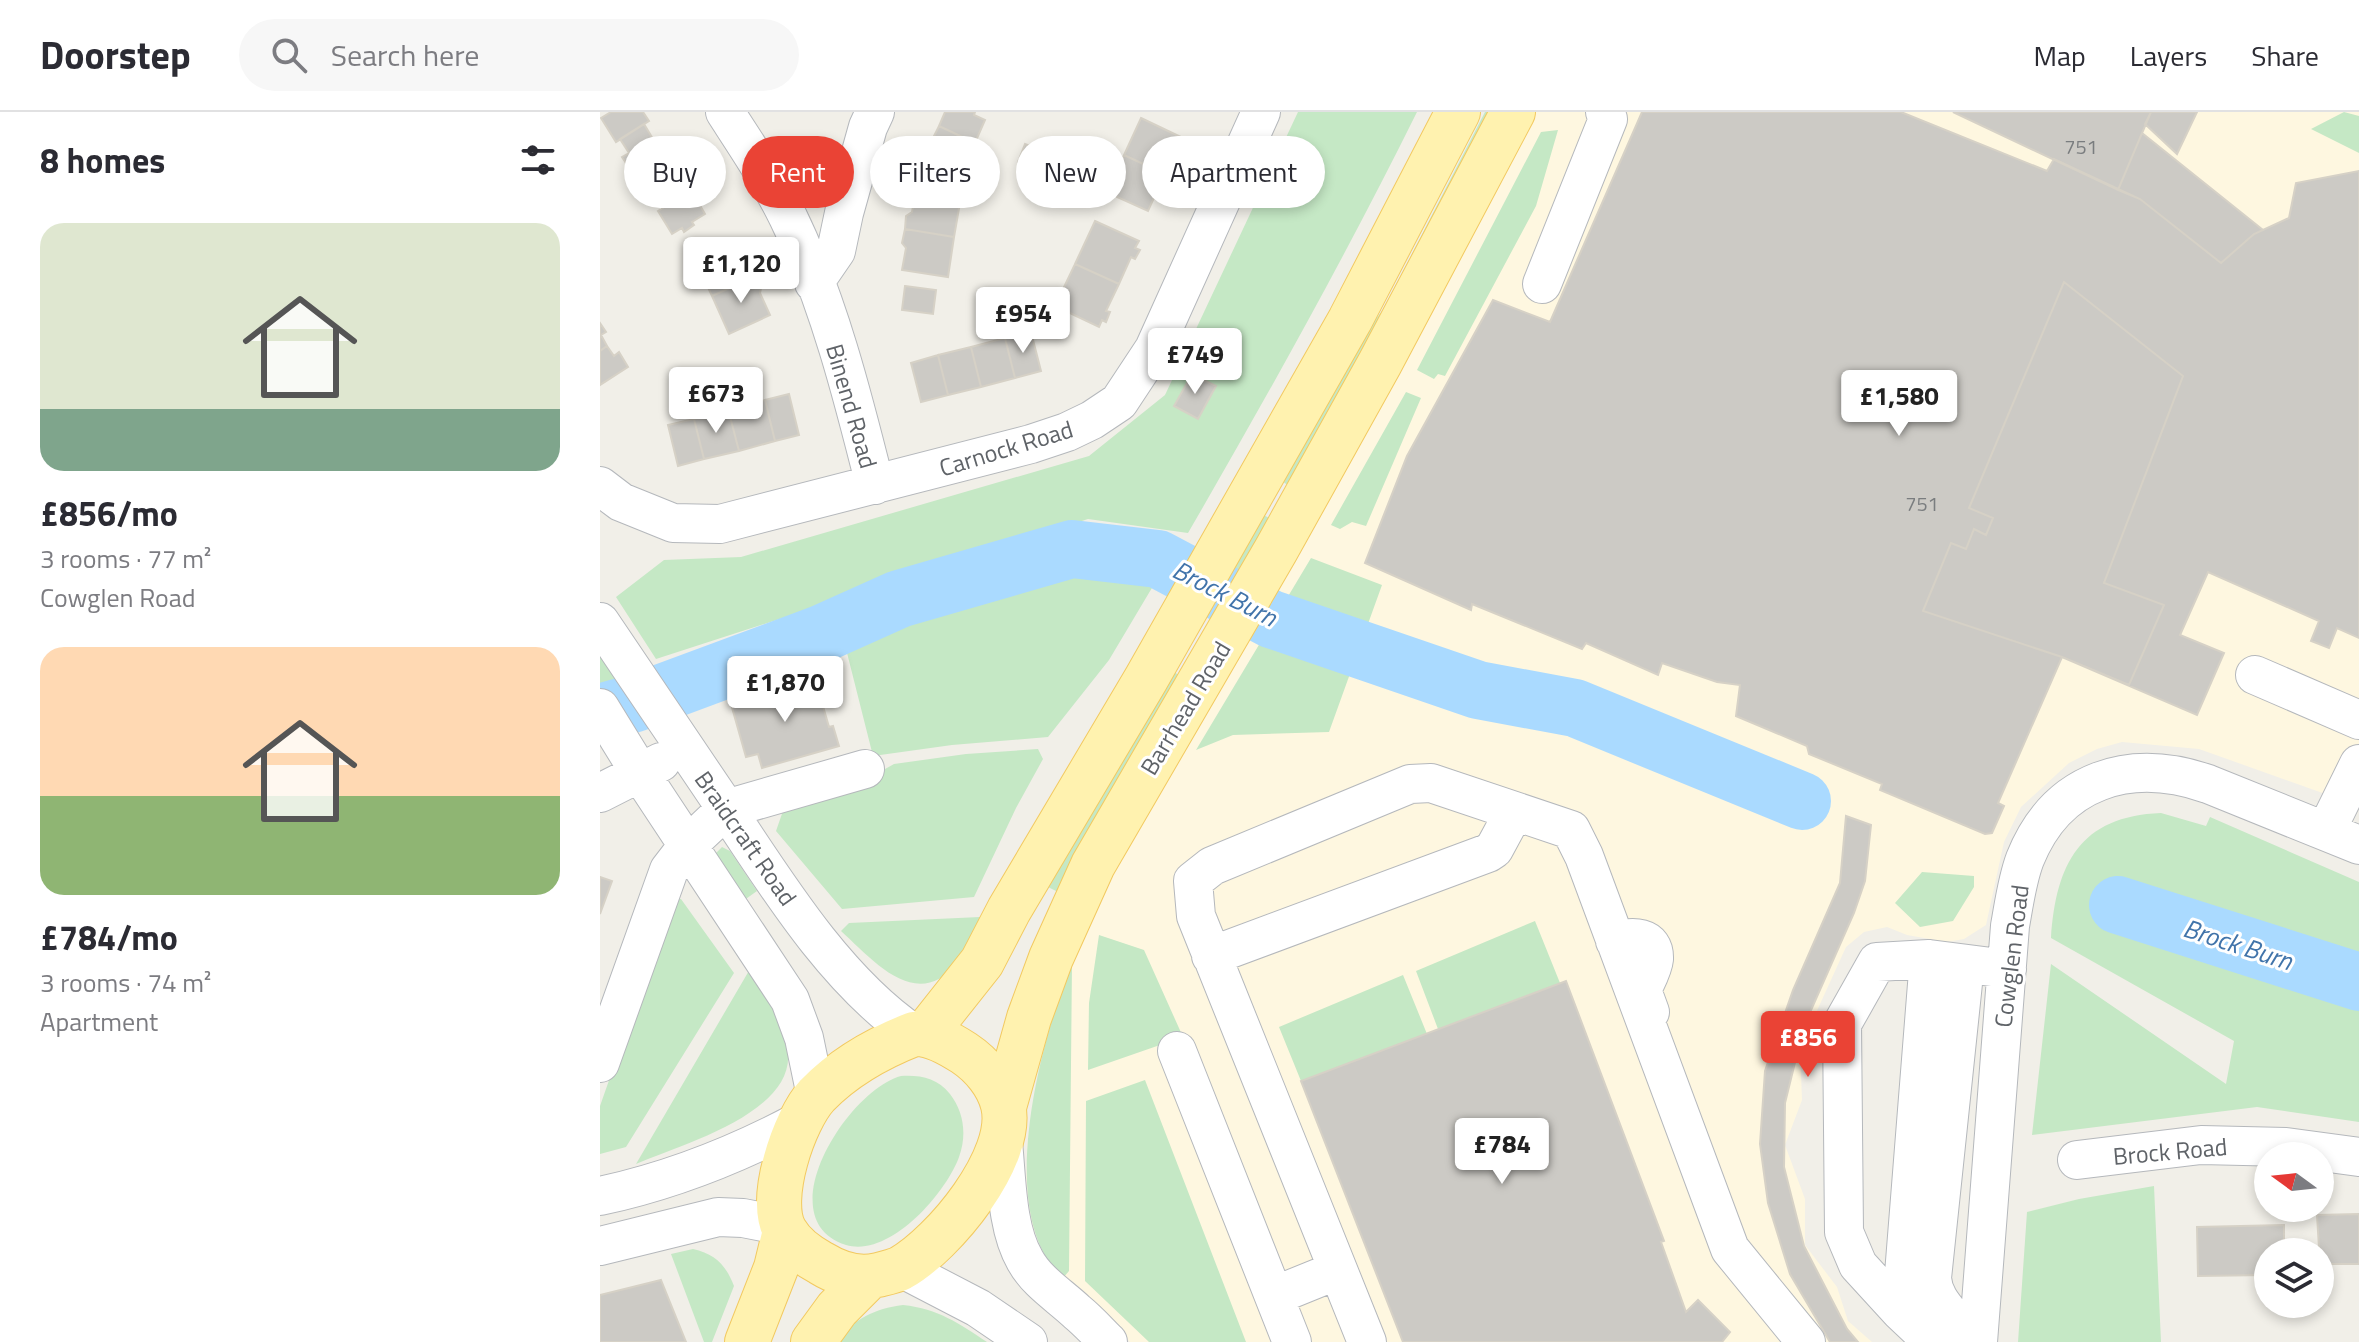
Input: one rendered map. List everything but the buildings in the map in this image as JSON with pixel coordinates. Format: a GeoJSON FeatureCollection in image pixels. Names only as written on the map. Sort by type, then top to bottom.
{"type":"FeatureCollection","features":[{"type":"Feature","properties":{"kind":"main road","name":"Barrhead Road"},"geometry":{"type":"LineString","coordinates":[[920,1034],[982,962],[1009,910],[1146,679],[1350,320],[1458,112]]}},
{"type":"Feature","properties":{"kind":"main road","name":"Barrhead Road"},"geometry":{"type":"LineString","coordinates":[[1003,1120],[1029,1018],[1071,912],[1114,827],[1276,550],[1513,112]]}},
{"type":"Feature","properties":{"kind":"main road"},"geometry":{"type":"LineString","coordinates":[[747,1342],[776,1268],[784,1229],[781,1194],[784,1171],[807,1109],[870,1053],[920,1034],[960,1050],[978,1063],[992,1081],[1003,1120],[981,1185],[954,1223],[837,1309],[813,1342]]}},
{"type":"Feature","properties":{"kind":"main road"},"geometry":{"type":"LineString","coordinates":[[784,1229],[798,1247],[829,1268],[848,1276],[884,1273]]}},
{"type":"Feature","properties":{"kind":"street","name":"Binend Road"},"geometry":{"type":"LineString","coordinates":[[725,112],[788,218],[814,283],[858,419],[875,485]]}},
{"type":"Feature","properties":{"kind":"street"},"geometry":{"type":"LineString","coordinates":[[814,283],[836,251],[856,170],[875,112]]}},
{"type":"Feature","properties":{"kind":"street","name":"Carnock Road"},"geometry":{"type":"LineString","coordinates":[[611,494],[673,523],[720,524],[1067,432],[1092,420],[1119,402],[1154,349],[1261,112]]}},
{"type":"Feature","properties":{"kind":"street"},"geometry":{"type":"LineString","coordinates":[[1542,284],[1608,119],[1605,112]]}},
{"type":"Feature","properties":{"kind":"street","name":"Braidcraft Road"},"geometry":{"type":"LineString","coordinates":[[609,635],[776,887],[846,972],[884,1012],[920,1034]]}},
{"type":"Feature","properties":{"kind":"street"},"geometry":{"type":"LineString","coordinates":[[2255,675],[2359,720]]}},
{"type":"Feature","properties":{"kind":"street","name":"Braidcraft Road"},"geometry":{"type":"LineString","coordinates":[[610,723],[790,1000],[804,1038],[807,1109]]}},
{"type":"Feature","properties":{"kind":"street"},"geometry":{"type":"LineString","coordinates":[[600,793],[640,773],[676,735]]}},
{"type":"Feature","properties":{"kind":"street"},"geometry":{"type":"LineString","coordinates":[[2342,838],[2359,764]]}},
{"type":"Feature","properties":{"kind":"street"},"geometry":{"type":"LineString","coordinates":[[600,1063],[669,870],[689,844],[726,809],[865,769]]}},
{"type":"Feature","properties":{"kind":"street","name":"Cowglen Road"},"geometry":{"type":"LineString","coordinates":[[1978,1342],[2010,926],[2023,863],[2052,813],[2085,786],[2115,775],[2184,776],[2342,838]]}},
{"type":"Feature","properties":{"kind":"street"},"geometry":{"type":"LineString","coordinates":[[1367,1342],[1211,956],[1196,916],[1193,881],[1212,866],[1410,784],[1431,783],[1571,830],[1584,856],[1730,1249],[1806,1342]]}},
{"type":"Feature","properties":{"kind":"street"},"geometry":{"type":"LineString","coordinates":[[1211,956],[1488,853],[1494,849],[1514,812]]}},
{"type":"Feature","properties":{"kind":"street"},"geometry":{"type":"LineString","coordinates":[[1933,1342],[1858,1265],[1844,1232],[1842,1024],[1877,962],[1947,962],[2007,969]]}},
{"type":"Feature","properties":{"kind":"street"},"geometry":{"type":"LineString","coordinates":[[1901,1312],[1947,962]]}},
{"type":"Feature","properties":{"kind":"street"},"geometry":{"type":"LineString","coordinates":[[1947,962],[1932,1278],[1936,1297],[1961,1328],[1968,1342]]}},
{"type":"Feature","properties":{"kind":"street"},"geometry":{"type":"LineString","coordinates":[[1177,1051],[1292,1342]]}},
{"type":"Feature","properties":{"kind":"street"},"geometry":{"type":"LineString","coordinates":[[600,1196],[676,1177],[732,1155],[807,1109]]}},
{"type":"Feature","properties":{"kind":"street"},"geometry":{"type":"LineString","coordinates":[[1003,1120],[1011,1220],[1026,1263],[1048,1289],[1108,1342]]}},
{"type":"Feature","properties":{"kind":"street","name":"Brock Road"},"geometry":{"type":"LineString","coordinates":[[2077,1160],[2201,1145],[2286,1147],[2359,1157]]}},
{"type":"Feature","properties":{"kind":"street"},"geometry":{"type":"LineString","coordinates":[[600,1246],[718,1217],[743,1218],[784,1229]]}},
{"type":"Feature","properties":{"kind":"street"},"geometry":{"type":"LineString","coordinates":[[1274,1296],[1338,1270]]}},
{"type":"Feature","properties":{"kind":"street"},"geometry":{"type":"LineString","coordinates":[[884,1273],[978,1308],[1028,1342]]}},
{"type":"Feature","properties":{"kind":"shaded area"},"geometry":{"type":"Polygon","coordinates":[[[1524,112],[2359,112],[2359,806],[2199,749],[2122,742],[2097,749],[2069,763],[2021,807],[2004,842],[1986,925],[1964,939],[1947,942],[1907,935],[1887,927],[1864,932],[1846,947],[1800,1048],[1802,1100],[1785,1145],[1805,1199],[1805,1245],[1837,1287],[1848,1321],[1872,1342],[1130,1342],[1058,1273],[1032,1225],[1026,1187],[1028,1137],[1042,1059],[1062,988],[1101,889],[1524,112]]]}},
{"type":"Feature","properties":{"kind":"green space"},"geometry":{"type":"Polygon","coordinates":[[[1298,112],[1417,112],[1306,324],[1188,533],[1088,519],[656,659],[616,597],[664,560],[741,557],[1089,456],[1165,395],[1253,208],[1325,208],[1325,136],[1287,136],[1298,112]]]}},
{"type":"Feature","properties":{"kind":"green space"},"geometry":{"type":"Polygon","coordinates":[[[1485,112],[1489,112],[1291,487],[1275,477],[1335,368],[1383,310],[1485,112]]]}},
{"type":"Feature","properties":{"kind":"green space"},"geometry":{"type":"Polygon","coordinates":[[[2344,112],[2359,116],[2359,153],[2311,129],[2344,112]]]}},
{"type":"Feature","properties":{"kind":"green space"},"geometry":{"type":"Polygon","coordinates":[[[1558,130],[1536,206],[1445,376],[1438,374],[1434,379],[1417,370],[1541,132],[1558,130]]]}},
{"type":"Feature","properties":{"kind":"green space"},"geometry":{"type":"Polygon","coordinates":[[[1406,392],[1421,398],[1366,526],[1352,522],[1340,529],[1331,525],[1406,392]]]}},
{"type":"Feature","properties":{"kind":"green space"},"geometry":{"type":"Polygon","coordinates":[[[1256,511],[1271,519],[1237,579],[1222,571],[1256,511]]]}},
{"type":"Feature","properties":{"kind":"green space"},"geometry":{"type":"Polygon","coordinates":[[[1070,558],[1162,571],[1109,660],[1048,737],[952,745],[873,756],[843,637],[898,609],[942,598],[1052,560],[1070,558]]]}},
{"type":"Feature","properties":{"kind":"green space"},"geometry":{"type":"Polygon","coordinates":[[[1311,558],[1382,585],[1329,732],[1233,735],[1196,750],[1311,558]]]}},
{"type":"Feature","properties":{"kind":"green space"},"geometry":{"type":"Polygon","coordinates":[[[600,655],[621,687],[608,696],[600,684],[600,655]]]}},
{"type":"Feature","properties":{"kind":"green space"},"geometry":{"type":"Polygon","coordinates":[[[1168,669],[1181,676],[1058,892],[1044,885],[1168,669]]]}},
{"type":"Feature","properties":{"kind":"green space"},"geometry":{"type":"Polygon","coordinates":[[[1038,749],[1043,759],[974,897],[842,909],[776,831],[784,808],[860,783],[894,764],[966,754],[1038,749]]]}},
{"type":"Feature","properties":{"kind":"green space"},"geometry":{"type":"Polygon","coordinates":[[[2161,813],[2206,826],[2210,817],[2359,882],[2359,1122],[2257,1107],[2032,1135],[2051,964],[2226,1084],[2234,1041],[2051,938],[2059,888],[2078,849],[2092,834],[2110,823],[2133,816],[2161,813]]]}},
{"type":"Feature","properties":{"kind":"green space"},"geometry":{"type":"Polygon","coordinates":[[[722,847],[730,851],[757,891],[743,901],[715,854],[722,847]]]}},
{"type":"Feature","properties":{"kind":"green space"},"geometry":{"type":"Polygon","coordinates":[[[1922,872],[1974,876],[1974,887],[1953,921],[1920,927],[1895,903],[1922,872]]]}},
{"type":"Feature","properties":{"kind":"green space"},"geometry":{"type":"Polygon","coordinates":[[[681,899],[734,973],[626,1147],[600,1154],[600,1106],[671,904],[681,899]]]}},
{"type":"Feature","properties":{"kind":"green space"},"geometry":{"type":"Polygon","coordinates":[[[980,917],[958,962],[943,977],[927,983],[911,983],[896,977],[841,931],[849,923],[980,917]]]}},
{"type":"Feature","properties":{"kind":"green space"},"geometry":{"type":"Polygon","coordinates":[[[1535,921],[1560,983],[1438,1029],[1416,971],[1535,921]]]}},
{"type":"Feature","properties":{"kind":"green space"},"geometry":{"type":"Polygon","coordinates":[[[1099,935],[1144,950],[1183,1037],[1088,1070],[1089,1003],[1099,935]]]}},
{"type":"Feature","properties":{"kind":"green space"},"geometry":{"type":"Polygon","coordinates":[[[1072,962],[1069,1271],[1063,1278],[1042,1249],[1030,1212],[1027,1170],[1037,1078],[1072,962]]]}},
{"type":"Feature","properties":{"kind":"green space"},"geometry":{"type":"Polygon","coordinates":[[[750,969],[783,1030],[788,1053],[785,1075],[773,1093],[754,1110],[705,1137],[636,1164],[750,969]]]}},
{"type":"Feature","properties":{"kind":"green space"},"geometry":{"type":"Polygon","coordinates":[[[1403,975],[1427,1034],[1301,1081],[1279,1027],[1403,975]]]}},
{"type":"Feature","properties":{"kind":"green space"},"geometry":{"type":"Polygon","coordinates":[[[901,1076],[928,1079],[940,1084],[950,1094],[963,1124],[959,1157],[929,1204],[898,1232],[880,1242],[863,1246],[846,1245],[823,1231],[813,1210],[814,1184],[824,1156],[839,1129],[880,1086],[901,1076]]]}},
{"type":"Feature","properties":{"kind":"green space"},"geometry":{"type":"Polygon","coordinates":[[[1145,1080],[1246,1342],[1149,1342],[1085,1281],[1086,1101],[1145,1080]]]}},
{"type":"Feature","properties":{"kind":"green space"},"geometry":{"type":"Polygon","coordinates":[[[2154,1186],[2161,1342],[2018,1342],[2027,1212],[2154,1186]]]}},
{"type":"Feature","properties":{"kind":"green space"},"geometry":{"type":"Polygon","coordinates":[[[693,1249],[719,1262],[734,1286],[712,1342],[704,1342],[671,1254],[693,1249]]]}},
{"type":"Feature","properties":{"kind":"green space"},"geometry":{"type":"Polygon","coordinates":[[[903,1305],[938,1313],[987,1342],[837,1342],[866,1316],[903,1305]]]}},
{"type":"Feature","properties":{"kind":"waterway","name":"Brock Burn"},"geometry":{"type":"LineString","coordinates":[[600,713],[821,634],[899,599],[1072,549],[1158,559],[1271,619],[1478,690],[1575,708],[1802,801]]}},
{"type":"Feature","properties":{"kind":"waterway","name":"Brock Burn"},"geometry":{"type":"LineString","coordinates":[[2118,905],[2359,982]]}}]}
